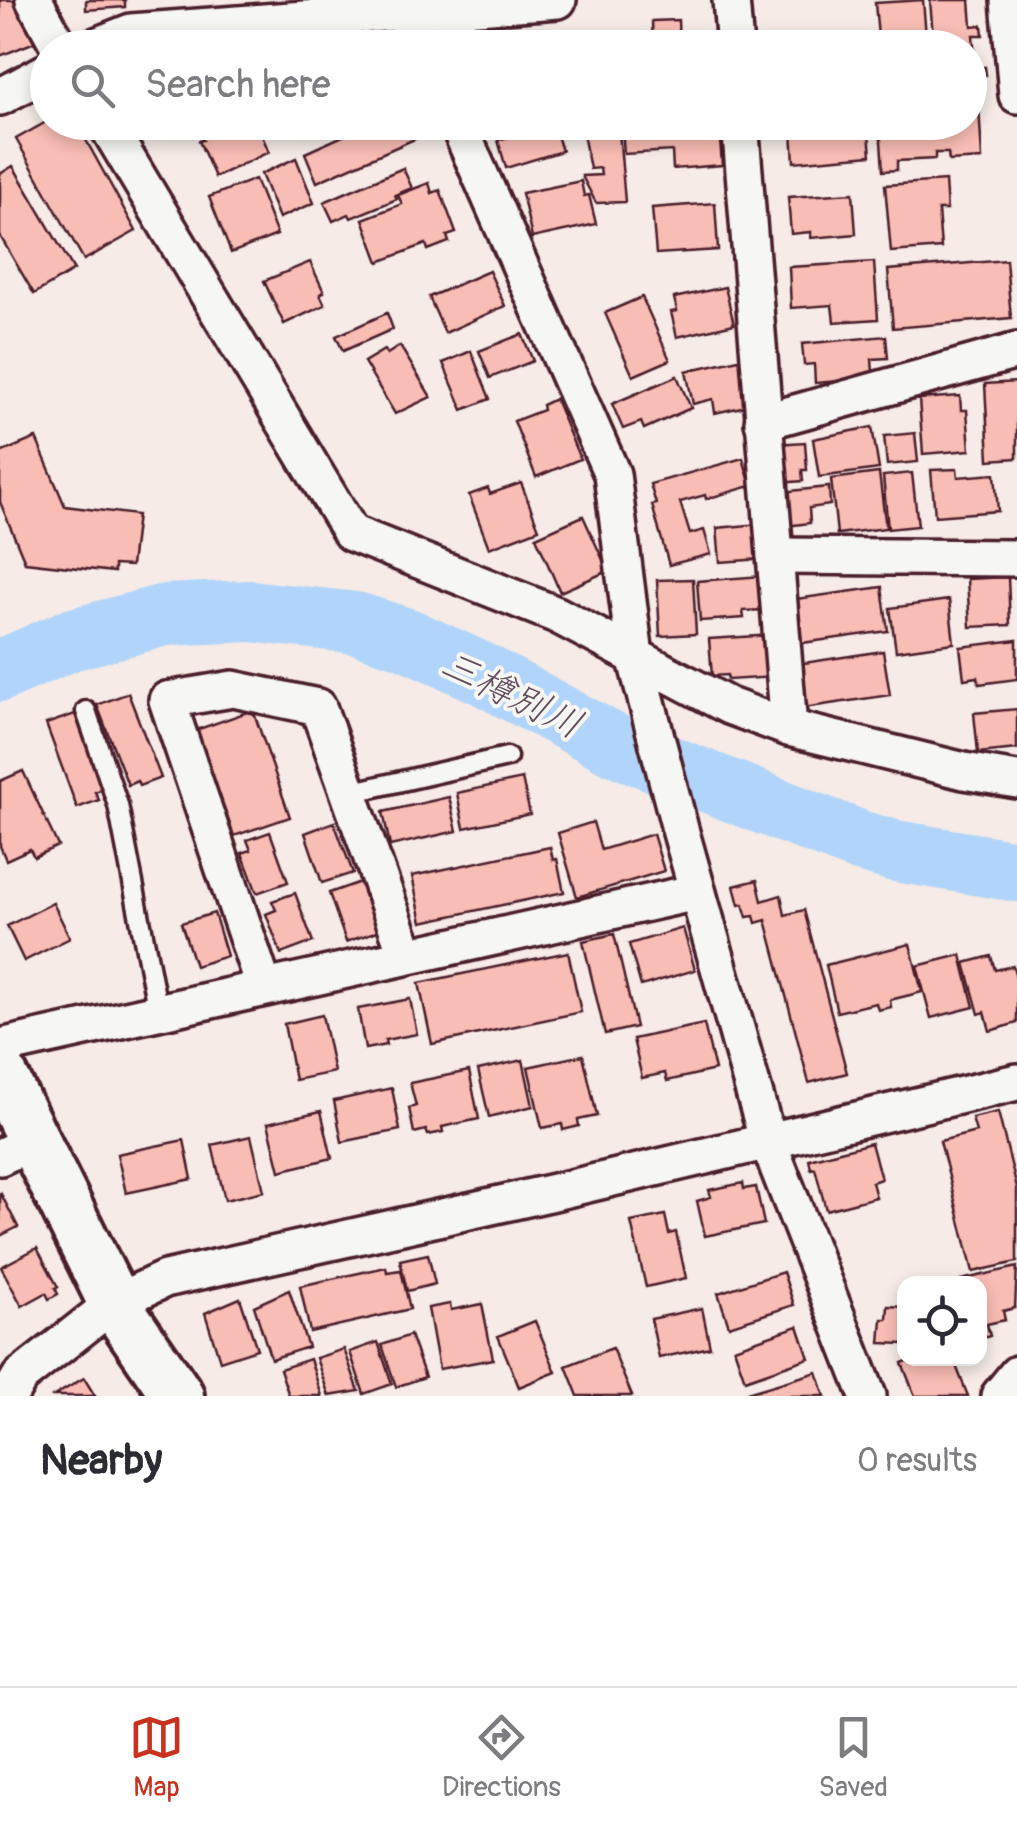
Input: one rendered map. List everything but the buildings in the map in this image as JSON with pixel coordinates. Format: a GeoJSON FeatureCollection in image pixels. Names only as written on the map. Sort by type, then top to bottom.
{"type":"FeatureCollection","features":[{"type":"Feature","properties":{"kind":"street"},"geometry":{"type":"LineString","coordinates":[[34,0],[50,30]]}},
{"type":"Feature","properties":{"kind":"street"},"geometry":{"type":"LineString","coordinates":[[152,30],[404,6],[558,0]]}},
{"type":"Feature","properties":{"kind":"street"},"geometry":{"type":"LineString","coordinates":[[731,0],[733,30]]}},
{"type":"Feature","properties":{"kind":"street"},"geometry":{"type":"LineString","coordinates":[[1010,0],[1017,95]]}},
{"type":"Feature","properties":{"kind":"street"},"geometry":{"type":"LineString","coordinates":[[404,6],[415,30]]}},
{"type":"Feature","properties":{"kind":"street"},"geometry":{"type":"LineString","coordinates":[[0,96],[30,80]]}},
{"type":"Feature","properties":{"kind":"street"},"geometry":{"type":"LineString","coordinates":[[116,140],[351,533],[557,616],[729,706],[789,728],[964,771],[1017,780]]}},
{"type":"Feature","properties":{"kind":"street"},"geometry":{"type":"LineString","coordinates":[[465,140],[612,474],[635,656],[680,829],[768,1142],[868,1396]]}},
{"type":"Feature","properties":{"kind":"street"},"geometry":{"type":"LineString","coordinates":[[741,140],[789,728]]}},
{"type":"Feature","properties":{"kind":"street"},"geometry":{"type":"LineString","coordinates":[[763,422],[1017,351]]}},
{"type":"Feature","properties":{"kind":"street"},"geometry":{"type":"LineString","coordinates":[[775,556],[1017,558]]}},
{"type":"Feature","properties":{"kind":"street"},"geometry":{"type":"LineString","coordinates":[[264,988],[167,700],[233,690],[318,707],[407,956]]}},
{"type":"Feature","properties":{"kind":"street"},"geometry":{"type":"LineString","coordinates":[[0,1047],[698,892]]}},
{"type":"Feature","properties":{"kind":"street"},"geometry":{"type":"LineString","coordinates":[[0,1072],[18,1148],[114,1303],[178,1396]]}},
{"type":"Feature","properties":{"kind":"street"},"geometry":{"type":"LineString","coordinates":[[8,1396],[20,1377],[114,1303],[165,1279],[1017,1082]]}},
{"type":"Feature","properties":{"kind":"street"},"geometry":{"type":"LineString","coordinates":[[1000,1396],[1017,1374]]}},
{"type":"Feature","properties":{"kind":"lane"},"geometry":{"type":"LineString","coordinates":[[86,711],[118,805],[158,1012]]}},
{"type":"Feature","properties":{"kind":"lane"},"geometry":{"type":"LineString","coordinates":[[348,793],[508,756]]}},
{"type":"Feature","properties":{"kind":"waterway","name":"三樽別川"},"geometry":{"type":"LineString","coordinates":[[0,671],[70,640],[165,615],[250,611],[356,623],[407,639],[481,673],[617,746],[859,841],[895,851],[1017,871]]}}]}
